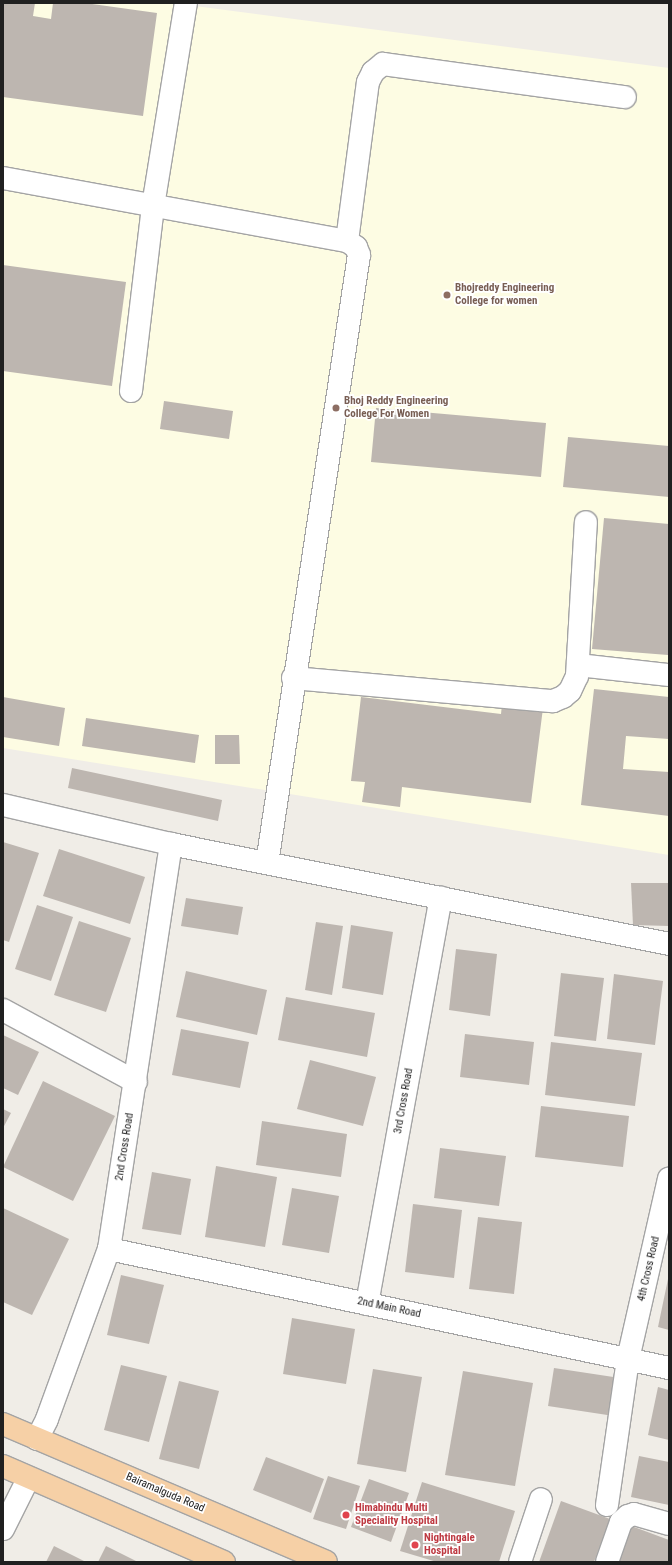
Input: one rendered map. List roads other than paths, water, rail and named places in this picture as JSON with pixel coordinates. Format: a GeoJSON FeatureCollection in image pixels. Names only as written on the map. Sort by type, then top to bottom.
{"type":"FeatureCollection","features":[{"type":"Feature","properties":{"kind":"main road","name":"Bairamalguda Road"},"geometry":{"type":"LineString","coordinates":[[3,1424],[326,1562]]}},
{"type":"Feature","properties":{"kind":"main road"},"geometry":{"type":"LineString","coordinates":[[3,1466],[28,1479],[224,1562]]}},
{"type":"Feature","properties":{"kind":"street"},"geometry":{"type":"LineString","coordinates":[[131,391],[153,206],[186,3]]}},
{"type":"Feature","properties":{"kind":"street"},"geometry":{"type":"LineString","coordinates":[[347,241],[368,82],[377,67],[384,64],[625,97]]}},
{"type":"Feature","properties":{"kind":"street"},"geometry":{"type":"LineString","coordinates":[[3,178],[347,241],[356,247],[359,255],[293,678],[267,863]]}},
{"type":"Feature","properties":{"kind":"street"},"geometry":{"type":"LineString","coordinates":[[293,678],[553,700],[563,698],[570,691],[577,676],[586,522]]}},
{"type":"Feature","properties":{"kind":"street"},"geometry":{"type":"LineString","coordinates":[[578,665],[669,675]]}},
{"type":"Feature","properties":{"kind":"street"},"geometry":{"type":"LineString","coordinates":[[3,805],[171,844],[669,944]]}},
{"type":"Feature","properties":{"kind":"street","name":"2nd Cross Road"},"geometry":{"type":"LineString","coordinates":[[37,1439],[47,1419],[109,1249],[136,1082],[171,844]]}},
{"type":"Feature","properties":{"kind":"street","name":"3rd Cross Road"},"geometry":{"type":"LineString","coordinates":[[368,1304],[441,898]]}},
{"type":"Feature","properties":{"kind":"street"},"geometry":{"type":"LineString","coordinates":[[3,1010],[136,1082]]}},
{"type":"Feature","properties":{"kind":"street","name":"4th Cross Road"},"geometry":{"type":"LineString","coordinates":[[607,1505],[628,1359],[669,1178]]}},
{"type":"Feature","properties":{"kind":"street","name":"2nd Main Road"},"geometry":{"type":"LineString","coordinates":[[109,1249],[669,1368]]}},
{"type":"Feature","properties":{"kind":"street"},"geometry":{"type":"LineString","coordinates":[[3,1529],[28,1479]]}},
{"type":"Feature","properties":{"kind":"street"},"geometry":{"type":"LineString","coordinates":[[520,1562],[541,1499]]}},
{"type":"Feature","properties":{"kind":"street"},"geometry":{"type":"LineString","coordinates":[[607,1562],[621,1522],[628,1516],[634,1514],[669,1524]]}},
{"type":"Feature","properties":{"kind":"place","name":"Bhojreddy Engineering College for women"},"geometry":{"type":"Point","coordinates":[447,295]}},
{"type":"Feature","properties":{"kind":"place","name":"Bhoj Reddy Engineering College For Women"},"geometry":{"type":"Point","coordinates":[336,408]}},
{"type":"Feature","properties":{"kind":"place","name":"Himabindu Multi Speciality Hospital"},"geometry":{"type":"Point","coordinates":[346,1515]}},
{"type":"Feature","properties":{"kind":"place","name":"Nightingale Hospital"},"geometry":{"type":"Point","coordinates":[415,1545]}}]}
